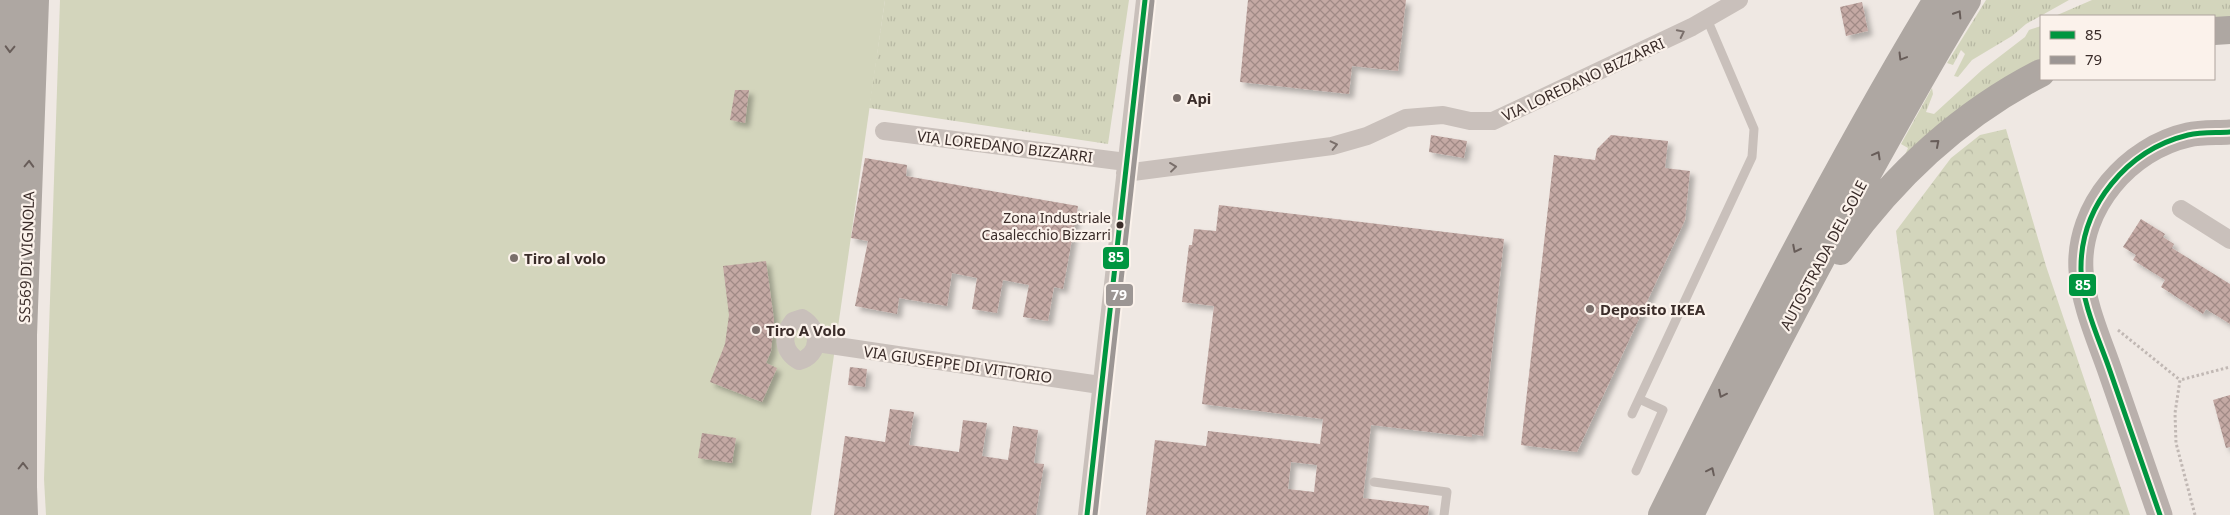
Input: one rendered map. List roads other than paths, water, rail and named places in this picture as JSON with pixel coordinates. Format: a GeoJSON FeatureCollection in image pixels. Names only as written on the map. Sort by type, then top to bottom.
{"type":"FeatureCollection","features":[{"type":"Feature","properties":{"kind":"highway","name":"SS569 DI VIGNOLA"},"geometry":{"type":"LineString","coordinates":[[0,471],[1,334],[12,0]]}},
{"type":"Feature","properties":{"kind":"highway","name":"SS569 DI VIGNOLA"},"geometry":{"type":"LineString","coordinates":[[24,515],[22,487],[24,334],[35,0]]}},
{"type":"Feature","properties":{"kind":"highway","name":"AUTOSTRADA DEL SOLE"},"geometry":{"type":"LineString","coordinates":[[1662,515],[1738,361],[1818,206],[1900,60],[1937,0]]}},
{"type":"Feature","properties":{"kind":"highway","name":"AUTOSTRADA DEL SOLE"},"geometry":{"type":"LineString","coordinates":[[1690,515],[1779,336],[1902,110],[1967,0]]}},
{"type":"Feature","properties":{"kind":"highway"},"geometry":{"type":"LineString","coordinates":[[2215,31],[2230,30]]}},
{"type":"Feature","properties":{"kind":"highway"},"geometry":{"type":"LineString","coordinates":[[1779,336],[1845,244],[1914,163],[1966,119],[1997,98],[2040,75]]}},
{"type":"Feature","properties":{"kind":"highway"},"geometry":{"type":"LineString","coordinates":[[0,490],[2,515]]}},
{"type":"Feature","properties":{"kind":"street"},"geometry":{"type":"LineString","coordinates":[[1087,515],[1100,385],[1145,0]]}},
{"type":"Feature","properties":{"kind":"street","name":"VIA LOREDANO BIZZARRI"},"geometry":{"type":"LineString","coordinates":[[884,131],[1125,168],[1332,146],[1367,136],[1406,118],[1443,115],[1470,121],[1493,121],[1707,19],[1739,0]]}},
{"type":"Feature","properties":{"kind":"street"},"geometry":{"type":"LineString","coordinates":[[2160,515],[2089,310],[2081,269],[2085,233],[2097,202],[2114,180],[2136,158],[2162,144],[2189,135],[2230,132]]}},
{"type":"Feature","properties":{"kind":"street"},"geometry":{"type":"LineString","coordinates":[[2181,209],[2230,240]]}},
{"type":"Feature","properties":{"kind":"street","name":"VIA GIUSEPPE DI VITTORIO"},"geometry":{"type":"LineString","coordinates":[[817,343],[1100,385]]}},
{"type":"Feature","properties":{"kind":"lane"},"geometry":{"type":"LineString","coordinates":[[1632,414],[1752,157],[1754,129],[1707,19]]}},
{"type":"Feature","properties":{"kind":"lane"},"geometry":{"type":"LineString","coordinates":[[1636,471],[1664,410],[1639,399]]}},
{"type":"Feature","properties":{"kind":"lane"},"geometry":{"type":"LineString","coordinates":[[1374,482],[1447,492],[1444,515]]}},
{"type":"Feature","properties":{"kind":"place","name":"Api"},"geometry":{"type":"Point","coordinates":[1177,98]}},
{"type":"Feature","properties":{"kind":"place","name":"Zona Industriale Casalecchio Bizzarri"},"geometry":{"type":"Point","coordinates":[1120,225]}},
{"type":"Feature","properties":{"kind":"place","name":"Tiro al volo"},"geometry":{"type":"Point","coordinates":[514,258]}},
{"type":"Feature","properties":{"kind":"place","name":"Deposito IKEA"},"geometry":{"type":"Point","coordinates":[1590,309]}},
{"type":"Feature","properties":{"kind":"place","name":"Tiro A Volo"},"geometry":{"type":"Point","coordinates":[756,330]}}]}
